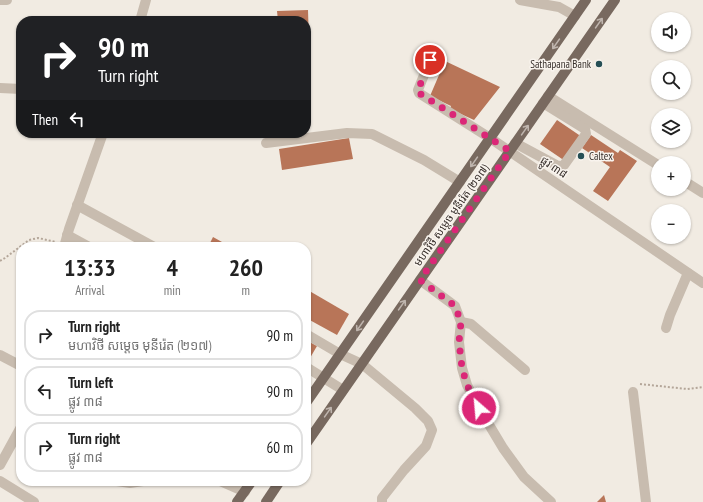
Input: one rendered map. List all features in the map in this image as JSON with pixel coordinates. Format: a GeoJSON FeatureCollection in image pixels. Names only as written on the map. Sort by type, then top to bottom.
{"type":"FeatureCollection","features":[{"type":"Feature","properties":{"kind":"main road","name":"មហាវិថី សម្តេច មុនីរ៉េត (២១៧)"},"geometry":{"type":"LineString","coordinates":[[311,395],[586,0]]}},
{"type":"Feature","properties":{"kind":"main road","name":"មហាវិថី សម្តេច មុនីរ៉េត (២១៧)"},"geometry":{"type":"LineString","coordinates":[[311,437],[615,0]]}},
{"type":"Feature","properties":{"kind":"main road"},"geometry":{"type":"LineString","coordinates":[[237,502],[249,486]]}},
{"type":"Feature","properties":{"kind":"main road"},"geometry":{"type":"LineString","coordinates":[[266,502],[277,486]]}},
{"type":"Feature","properties":{"kind":"street"},"geometry":{"type":"LineString","coordinates":[[0,0],[7,0]]}},
{"type":"Feature","properties":{"kind":"street"},"geometry":{"type":"LineString","coordinates":[[141,16],[146,0]]}},
{"type":"Feature","properties":{"kind":"street"},"geometry":{"type":"LineString","coordinates":[[520,0],[559,7],[575,16]]}},
{"type":"Feature","properties":{"kind":"street","name":"ផ្លូវ ៣៨"},"geometry":{"type":"LineString","coordinates":[[430,60],[418,90],[419,93],[490,138],[512,147],[703,284]]}},
{"type":"Feature","properties":{"kind":"street"},"geometry":{"type":"LineString","coordinates":[[0,88],[16,89]]}},
{"type":"Feature","properties":{"kind":"street"},"geometry":{"type":"LineString","coordinates":[[512,147],[556,166],[560,166],[564,165],[586,134],[585,129],[546,99]]}},
{"type":"Feature","properties":{"kind":"street"},"geometry":{"type":"LineString","coordinates":[[546,99],[651,161]]}},
{"type":"Feature","properties":{"kind":"street"},"geometry":{"type":"LineString","coordinates":[[311,137],[347,133],[372,134],[424,160],[460,182]]}},
{"type":"Feature","properties":{"kind":"street"},"geometry":{"type":"LineString","coordinates":[[65,242],[101,138]]}},
{"type":"Feature","properties":{"kind":"street"},"geometry":{"type":"LineString","coordinates":[[266,143],[306,138]]}},
{"type":"Feature","properties":{"kind":"street"},"geometry":{"type":"LineString","coordinates":[[691,185],[703,193]]}},
{"type":"Feature","properties":{"kind":"street"},"geometry":{"type":"LineString","coordinates":[[77,205],[145,242]]}},
{"type":"Feature","properties":{"kind":"street"},"geometry":{"type":"LineString","coordinates":[[666,328],[688,273]]}},
{"type":"Feature","properties":{"kind":"street"},"geometry":{"type":"LineString","coordinates":[[420,280],[455,306],[461,322],[459,342],[462,368],[467,385],[503,448],[524,478],[551,502]]}},
{"type":"Feature","properties":{"kind":"street"},"geometry":{"type":"LineString","coordinates":[[461,322],[471,324],[525,370]]}},
{"type":"Feature","properties":{"kind":"street"},"geometry":{"type":"LineString","coordinates":[[311,337],[340,354],[362,364],[428,420],[432,430],[426,446],[404,470],[382,498],[382,502]]}},
{"type":"Feature","properties":{"kind":"street"},"geometry":{"type":"LineString","coordinates":[[0,355],[16,363]]}},
{"type":"Feature","properties":{"kind":"street"},"geometry":{"type":"LineString","coordinates":[[311,370],[343,390]]}},
{"type":"Feature","properties":{"kind":"street"},"geometry":{"type":"LineString","coordinates":[[632,392],[646,502]]}},
{"type":"Feature","properties":{"kind":"street"},"geometry":{"type":"LineString","coordinates":[[0,465],[16,436]]}},
{"type":"Feature","properties":{"kind":"street"},"geometry":{"type":"LineString","coordinates":[[0,480],[34,502]]}},
{"type":"Feature","properties":{"kind":"street"},"geometry":{"type":"LineString","coordinates":[[231,486],[245,492]]}},
{"type":"Feature","properties":{"kind":"path"},"geometry":{"type":"LineString","coordinates":[[26,242],[38,238],[65,242]]}},
{"type":"Feature","properties":{"kind":"path"},"geometry":{"type":"LineString","coordinates":[[0,261],[16,250]]}},
{"type":"Feature","properties":{"kind":"path"},"geometry":{"type":"LineString","coordinates":[[632,392],[634,387],[639,384],[687,389],[703,387]]}},
{"type":"Feature","properties":{"kind":"building"},"geometry":{"type":"Polygon","coordinates":[[[308,10],[308,16],[278,16],[277,11],[308,10]]]}},
{"type":"Feature","properties":{"kind":"building"},"geometry":{"type":"Polygon","coordinates":[[[445,61],[500,87],[474,120],[450,109],[451,106],[430,96],[445,61]]]}},
{"type":"Feature","properties":{"kind":"building"},"geometry":{"type":"Polygon","coordinates":[[[557,120],[582,137],[565,161],[540,144],[557,120]]]}},
{"type":"Feature","properties":{"kind":"building"},"geometry":{"type":"Polygon","coordinates":[[[591,135],[618,153],[620,150],[637,161],[608,201],[593,191],[610,167],[582,148],[591,135]]]}},
{"type":"Feature","properties":{"kind":"building"},"geometry":{"type":"Polygon","coordinates":[[[349,138],[353,159],[282,170],[279,149],[349,138]]]}},
{"type":"Feature","properties":{"kind":"building"},"geometry":{"type":"Polygon","coordinates":[[[213,237],[222,242],[210,242],[213,237]]]}},
{"type":"Feature","properties":{"kind":"building"},"geometry":{"type":"Polygon","coordinates":[[[311,292],[349,314],[337,335],[311,321],[311,292]]]}},
{"type":"Feature","properties":{"kind":"building"},"geometry":{"type":"Polygon","coordinates":[[[311,343],[317,346],[311,356],[311,343]]]}},
{"type":"Feature","properties":{"kind":"building"},"geometry":{"type":"Polygon","coordinates":[[[604,495],[606,502],[597,502],[604,495]]]}},
{"type":"Feature","properties":{"kind":"place","name":"Sathapana Bank"},"geometry":{"type":"Point","coordinates":[599,64]}},
{"type":"Feature","properties":{"kind":"place","name":"Caltex"},"geometry":{"type":"Point","coordinates":[581,156]}},
{"type":"Feature","properties":{"kind":"route"},"geometry":{"type":"LineString","coordinates":[[430,60],[418,90],[419,93],[510,151],[420,280],[455,306],[461,322],[459,342],[462,368],[467,385],[479,408]]}}]}
